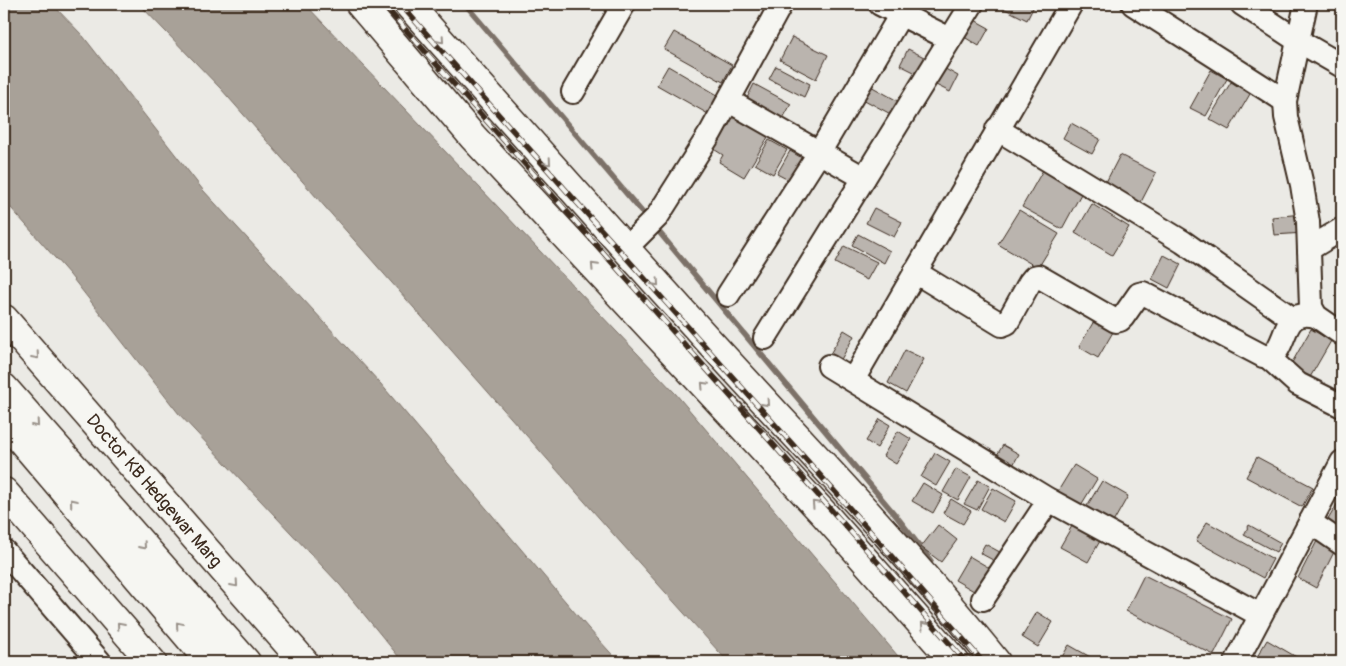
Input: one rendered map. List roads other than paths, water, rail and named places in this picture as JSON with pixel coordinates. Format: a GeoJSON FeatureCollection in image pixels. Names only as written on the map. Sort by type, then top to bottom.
{"type":"FeatureCollection","features":[{"type":"Feature","properties":{"kind":"main road"},"geometry":{"type":"LineString","coordinates":[[360,4],[473,137],[818,508],[955,662]]}},
{"type":"Feature","properties":{"kind":"main road"},"geometry":{"type":"LineString","coordinates":[[408,4],[642,232],[893,542],[958,615],[996,662]]}},
{"type":"Feature","properties":{"kind":"main road","name":"Doctor KB Hedgewar Marg"},"geometry":{"type":"LineString","coordinates":[[4,319],[304,662]]}},
{"type":"Feature","properties":{"kind":"main road"},"geometry":{"type":"LineString","coordinates":[[4,388],[246,662]]}},
{"type":"Feature","properties":{"kind":"main road"},"geometry":{"type":"LineString","coordinates":[[4,420],[210,662]]}},
{"type":"Feature","properties":{"kind":"main road"},"geometry":{"type":"LineString","coordinates":[[4,492],[152,662]]}},
{"type":"Feature","properties":{"kind":"street"},"geometry":{"type":"LineString","coordinates":[[573,92],[624,4]]}},
{"type":"Feature","properties":{"kind":"street"},"geometry":{"type":"LineString","coordinates":[[642,232],[729,101],[781,4]]}},
{"type":"Feature","properties":{"kind":"street"},"geometry":{"type":"LineString","coordinates":[[880,4],[904,9],[950,39]]}},
{"type":"Feature","properties":{"kind":"street"},"geometry":{"type":"LineString","coordinates":[[765,338],[972,4]]}},
{"type":"Feature","properties":{"kind":"street"},"geometry":{"type":"LineString","coordinates":[[853,380],[1071,4]]}},
{"type":"Feature","properties":{"kind":"street"},"geometry":{"type":"LineString","coordinates":[[1133,4],[1285,101]]}},
{"type":"Feature","properties":{"kind":"street"},"geometry":{"type":"LineString","coordinates":[[1242,4],[1297,40],[1342,66]]}},
{"type":"Feature","properties":{"kind":"street"},"geometry":{"type":"LineString","coordinates":[[1306,4],[1285,101],[1286,117],[1306,205],[1311,307],[1316,316],[1342,334]]}},
{"type":"Feature","properties":{"kind":"street"},"geometry":{"type":"LineString","coordinates":[[728,295],[819,153],[904,9]]}},
{"type":"Feature","properties":{"kind":"street"},"geometry":{"type":"LineString","coordinates":[[729,101],[864,178]]}},
{"type":"Feature","properties":{"kind":"street"},"geometry":{"type":"LineString","coordinates":[[997,129],[1183,242],[1294,320]]}},
{"type":"Feature","properties":{"kind":"street"},"geometry":{"type":"LineString","coordinates":[[1309,249],[1342,229]]}},
{"type":"Feature","properties":{"kind":"street"},"geometry":{"type":"LineString","coordinates":[[915,272],[1002,325],[1007,323],[1030,282],[1034,277],[1038,276],[1116,321],[1123,317],[1139,294],[1143,293],[1268,357],[1298,384],[1342,406]]}},
{"type":"Feature","properties":{"kind":"street"},"geometry":{"type":"LineString","coordinates":[[1268,357],[1274,354],[1294,320],[1301,315],[1316,316]]}},
{"type":"Feature","properties":{"kind":"street"},"geometry":{"type":"LineString","coordinates":[[829,366],[1049,500],[1260,615]]}},
{"type":"Feature","properties":{"kind":"street"},"geometry":{"type":"LineString","coordinates":[[1236,662],[1342,462]]}},
{"type":"Feature","properties":{"kind":"street"},"geometry":{"type":"LineString","coordinates":[[983,599],[1049,500]]}},
{"type":"Feature","properties":{"kind":"street"},"geometry":{"type":"LineString","coordinates":[[1310,522],[1342,544]]}},
{"type":"Feature","properties":{"kind":"street"},"geometry":{"type":"LineString","coordinates":[[4,551],[100,662]]}},
{"type":"Feature","properties":{"kind":"waterway"},"geometry":{"type":"LineString","coordinates":[[465,4],[648,219]]}},
{"type":"Feature","properties":{"kind":"waterway"},"geometry":{"type":"LineString","coordinates":[[654,226],[897,517],[931,561]]}},
{"type":"Feature","properties":{"kind":"railway"},"geometry":{"type":"LineString","coordinates":[[383,4],[966,662]]}},
{"type":"Feature","properties":{"kind":"railway"},"geometry":{"type":"LineString","coordinates":[[400,4],[868,529],[983,662]]}}]}
